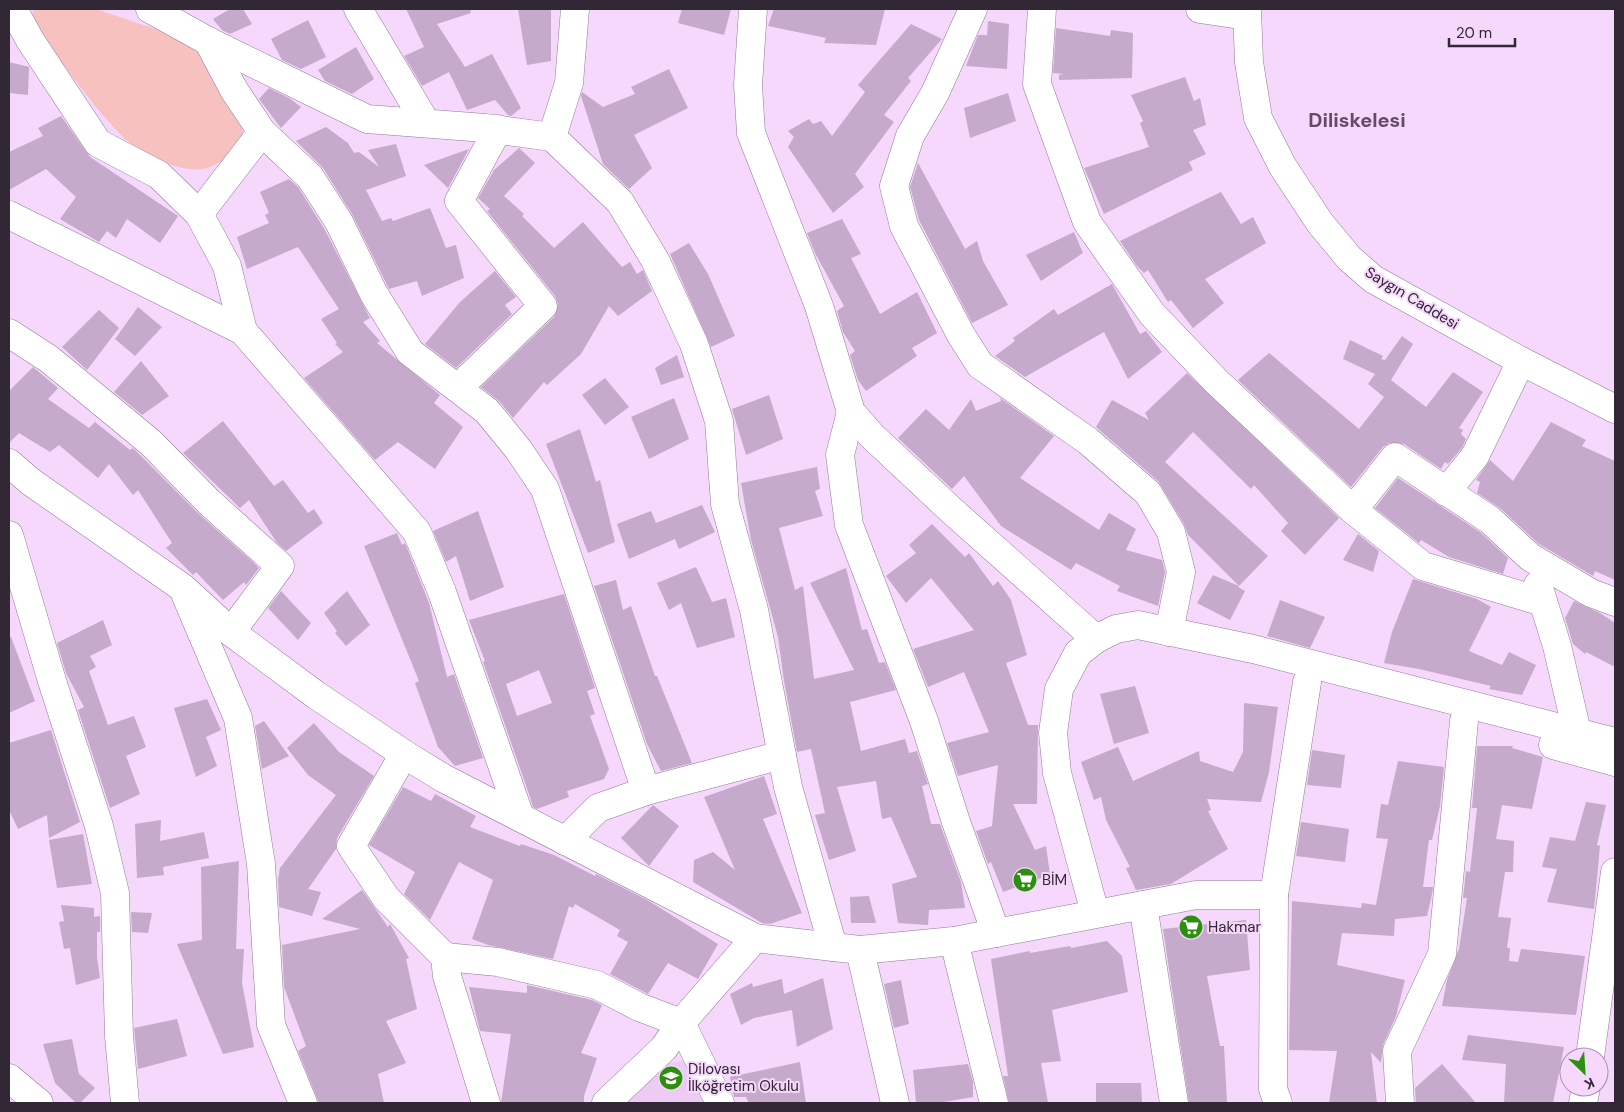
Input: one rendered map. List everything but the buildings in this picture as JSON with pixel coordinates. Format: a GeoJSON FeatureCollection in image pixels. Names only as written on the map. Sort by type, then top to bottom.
{"type":"FeatureCollection","features":[{"type":"Feature","properties":{"kind":"street"},"geometry":{"type":"LineString","coordinates":[[13,9],[30,40],[98,142],[159,175],[199,214],[227,266],[243,331]]}},
{"type":"Feature","properties":{"kind":"street"},"geometry":{"type":"LineString","coordinates":[[150,9],[208,41],[367,119],[498,130],[552,137],[620,202],[655,260],[694,344],[719,421],[725,504],[754,610],[770,705],[788,787],[833,947]]}},
{"type":"Feature","properties":{"kind":"street"},"geometry":{"type":"LineString","coordinates":[[358,9],[426,123]]}},
{"type":"Feature","properties":{"kind":"street"},"geometry":{"type":"LineString","coordinates":[[552,137],[569,83],[575,9]]}},
{"type":"Feature","properties":{"kind":"street"},"geometry":{"type":"LineString","coordinates":[[753,9],[748,85],[751,133],[819,306],[851,412],[872,436],[951,510],[1096,639]]}},
{"type":"Feature","properties":{"kind":"street"},"geometry":{"type":"LineString","coordinates":[[973,9],[935,93],[908,145],[894,186],[904,226],[961,335],[980,365],[1088,441],[1148,493],[1171,532],[1181,572],[1169,632]]}},
{"type":"Feature","properties":{"kind":"street"},"geometry":{"type":"LineString","coordinates":[[1042,9],[1037,84],[1087,222],[1152,314],[1216,381],[1353,510],[1423,566],[1543,602]]}},
{"type":"Feature","properties":{"kind":"street"},"geometry":{"type":"LineString","coordinates":[[1200,9],[1247,12]]}},
{"type":"Feature","properties":{"kind":"street","name":"Saygın Caddesi"},"geometry":{"type":"LineString","coordinates":[[1247,12],[1249,62],[1258,118],[1283,167],[1320,223],[1349,258],[1374,278],[1521,362],[1615,409]]}},
{"type":"Feature","properties":{"kind":"street"},"geometry":{"type":"LineString","coordinates":[[208,41],[234,90],[262,132],[310,177],[339,222],[374,294],[410,352],[487,411],[518,449],[545,489],[591,634],[646,791]]}},
{"type":"Feature","properties":{"kind":"street"},"geometry":{"type":"LineString","coordinates":[[458,388],[543,306],[459,201],[498,130]]}},
{"type":"Feature","properties":{"kind":"street"},"geometry":{"type":"LineString","coordinates":[[199,214],[262,132]]}},
{"type":"Feature","properties":{"kind":"street"},"geometry":{"type":"LineString","coordinates":[[9,215],[243,331],[417,532],[442,592],[520,817]]}},
{"type":"Feature","properties":{"kind":"street"},"geometry":{"type":"LineString","coordinates":[[9,333],[49,359],[150,442],[209,502],[280,566],[231,632]]}},
{"type":"Feature","properties":{"kind":"street"},"geometry":{"type":"LineString","coordinates":[[1446,492],[1475,456],[1521,362]]}},
{"type":"Feature","properties":{"kind":"street"},"geometry":{"type":"LineString","coordinates":[[851,412],[840,455],[849,525],[882,607],[924,721],[956,822],[996,933]]}},
{"type":"Feature","properties":{"kind":"street"},"geometry":{"type":"LineString","coordinates":[[1353,510],[1395,457],[1490,520],[1530,557],[1591,592],[1615,602]]}},
{"type":"Feature","properties":{"kind":"street"},"geometry":{"type":"LineString","coordinates":[[9,463],[31,482],[183,588],[231,632],[316,695],[404,754],[443,778],[754,938],[860,950],[954,941],[1196,895],[1274,895]]}},
{"type":"Feature","properties":{"kind":"street"},"geometry":{"type":"LineString","coordinates":[[11,549],[52,682],[100,826],[115,894],[119,1036],[125,1103]]}},
{"type":"Feature","properties":{"kind":"street"},"geometry":{"type":"LineString","coordinates":[[1530,557],[1557,646],[1577,732]]}},
{"type":"Feature","properties":{"kind":"street"},"geometry":{"type":"LineString","coordinates":[[183,588],[238,718],[261,864],[271,1025],[303,1103]]}},
{"type":"Feature","properties":{"kind":"street"},"geometry":{"type":"LineString","coordinates":[[1095,913],[1057,772],[1052,733],[1059,689],[1078,653],[1096,639],[1116,629],[1138,625],[1198,637],[1321,666],[1615,742]]}},
{"type":"Feature","properties":{"kind":"street"},"geometry":{"type":"LineString","coordinates":[[1198,637],[1250,662],[1307,682],[1464,721],[1615,762]]}},
{"type":"Feature","properties":{"kind":"street"},"geometry":{"type":"LineString","coordinates":[[1278,1103],[1273,1089],[1274,895],[1307,682]]}},
{"type":"Feature","properties":{"kind":"street"},"geometry":{"type":"LineString","coordinates":[[1400,1103],[1397,1051],[1442,954],[1464,721]]}},
{"type":"Feature","properties":{"kind":"street"},"geometry":{"type":"LineString","coordinates":[[404,754],[351,846],[386,898],[445,957],[448,976],[486,1103]]}},
{"type":"Feature","properties":{"kind":"street"},"geometry":{"type":"LineString","coordinates":[[565,841],[598,808],[646,791],[782,755]]}},
{"type":"Feature","properties":{"kind":"street"},"geometry":{"type":"LineString","coordinates":[[1591,1047],[1615,872]]}},
{"type":"Feature","properties":{"kind":"street"},"geometry":{"type":"LineString","coordinates":[[1143,905],[1174,1103]]}},
{"type":"Feature","properties":{"kind":"street"},"geometry":{"type":"LineString","coordinates":[[606,1103],[664,1048],[681,1023],[754,938]]}},
{"type":"Feature","properties":{"kind":"street"},"geometry":{"type":"LineString","coordinates":[[954,941],[994,1103]]}},
{"type":"Feature","properties":{"kind":"street"},"geometry":{"type":"LineString","coordinates":[[860,950],[895,1103]]}},
{"type":"Feature","properties":{"kind":"street"},"geometry":{"type":"LineString","coordinates":[[445,957],[498,962],[597,985],[639,1007],[681,1023],[720,1103]]}},
{"type":"Feature","properties":{"kind":"street"},"geometry":{"type":"LineString","coordinates":[[9,1078],[39,1103]]}},
{"type":"Feature","properties":{"kind":"shaded area"},"geometry":{"type":"Polygon","coordinates":[[[34,9],[96,9],[176,36],[205,55],[234,104],[243,130],[238,152],[203,169],[181,168],[157,159],[125,139],[95,105],[30,21],[34,9]]]}},
{"type":"Feature","properties":{"kind":"shaded area","name":"Dilovası İlköğretim Okulu"},"geometry":{"type":"Polygon","coordinates":[[[687,1060],[706,1103],[625,1103],[660,1065],[687,1060]]]}},
{"type":"Feature","properties":{"kind":"place","name":"BİM"},"geometry":{"type":"Point","coordinates":[1025,880]}},
{"type":"Feature","properties":{"kind":"place","name":"Hakmar"},"geometry":{"type":"Point","coordinates":[1191,927]}},
{"type":"Feature","properties":{"kind":"place","name":"Dilovası İlköğretim Okulu"},"geometry":{"type":"Point","coordinates":[671,1078]}},
{"type":"Feature","properties":{"kind":"district","name":"Diliskelesi"},"geometry":{"type":"Point","coordinates":[1357,120]}}]}
